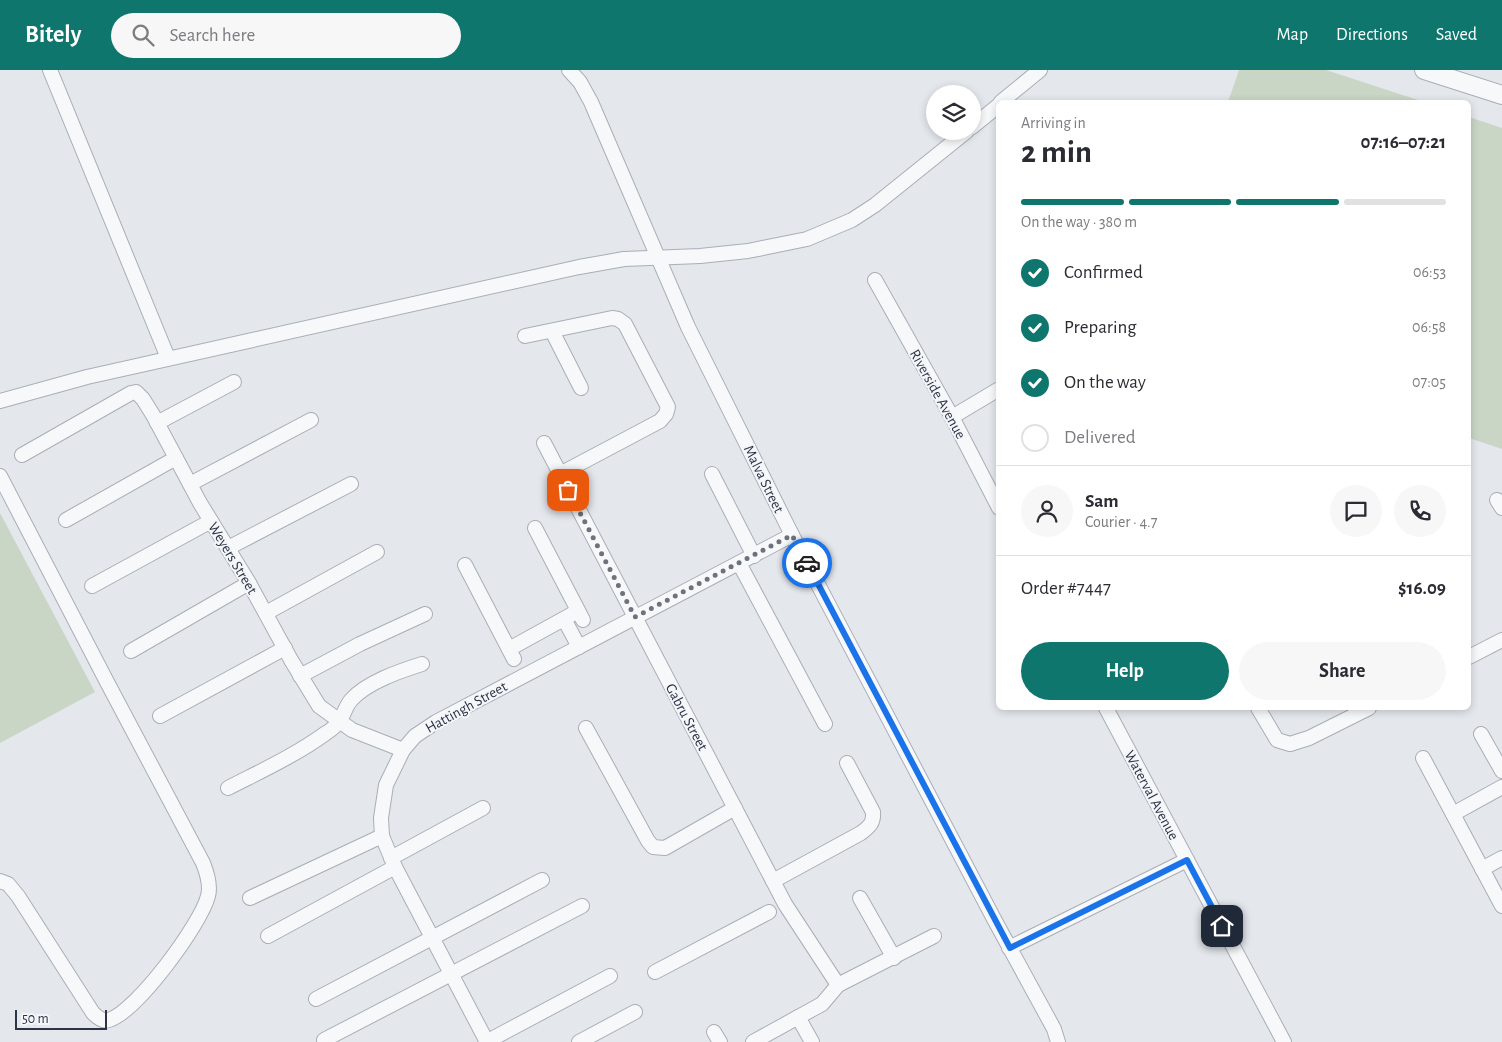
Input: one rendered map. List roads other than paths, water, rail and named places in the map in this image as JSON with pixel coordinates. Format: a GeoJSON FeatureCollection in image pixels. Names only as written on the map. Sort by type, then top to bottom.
{"type":"FeatureCollection","features":[{"type":"Feature","properties":{"kind":"street"},"geometry":{"type":"LineString","coordinates":[[50,70],[168,358]]}},
{"type":"Feature","properties":{"kind":"street","name":"Malva Street"},"geometry":{"type":"LineString","coordinates":[[569,70],[580,82],[591,102],[688,328],[792,535],[1054,1029],[1058,1042]]}},
{"type":"Feature","properties":{"kind":"street"},"geometry":{"type":"LineString","coordinates":[[1005,100],[1040,70]]}},
{"type":"Feature","properties":{"kind":"street"},"geometry":{"type":"LineString","coordinates":[[1424,70],[1502,95]]}},
{"type":"Feature","properties":{"kind":"street"},"geometry":{"type":"LineString","coordinates":[[981,120],[996,107]]}},
{"type":"Feature","properties":{"kind":"street"},"geometry":{"type":"LineString","coordinates":[[0,402],[88,377],[168,358],[579,267],[624,259],[748,250],[807,239],[828,232],[852,220],[875,205],[956,140]]}},
{"type":"Feature","properties":{"kind":"street","name":"Riverside Avenue"},"geometry":{"type":"LineString","coordinates":[[875,280],[952,417],[996,502]]}},
{"type":"Feature","properties":{"kind":"street"},"geometry":{"type":"LineString","coordinates":[[525,336],[612,318],[618,319],[624,324],[668,407],[666,414],[660,421],[560,474]]}},
{"type":"Feature","properties":{"kind":"street"},"geometry":{"type":"LineString","coordinates":[[552,331],[581,388]]}},
{"type":"Feature","properties":{"kind":"street"},"geometry":{"type":"LineString","coordinates":[[157,423],[234,382]]}},
{"type":"Feature","properties":{"kind":"street"},"geometry":{"type":"LineString","coordinates":[[952,417],[996,391]]}},
{"type":"Feature","properties":{"kind":"street","name":"Weyers Street"},"geometry":{"type":"LineString","coordinates":[[22,455],[131,393],[136,392],[143,399],[157,423],[211,522],[249,583],[284,648],[319,706],[352,730],[403,750]]}},
{"type":"Feature","properties":{"kind":"street"},"geometry":{"type":"LineString","coordinates":[[190,484],[311,420]]}},
{"type":"Feature","properties":{"kind":"street","name":"Gabru Street"},"geometry":{"type":"LineString","coordinates":[[544,443],[773,881],[777,908],[838,985]]}},
{"type":"Feature","properties":{"kind":"street"},"geometry":{"type":"LineString","coordinates":[[66,520],[176,458]]}},
{"type":"Feature","properties":{"kind":"street"},"geometry":{"type":"LineString","coordinates":[[712,474],[754,556]]}},
{"type":"Feature","properties":{"kind":"street"},"geometry":{"type":"LineString","coordinates":[[0,476],[203,863],[207,875],[209,893],[195,924],[150,986],[120,1014],[111,1019],[103,1020],[93,1014],[18,896],[8,884],[0,881]]}},
{"type":"Feature","properties":{"kind":"street"},"geometry":{"type":"LineString","coordinates":[[228,548],[350,484]]}},
{"type":"Feature","properties":{"kind":"street"},"geometry":{"type":"LineString","coordinates":[[92,586],[211,522]]}},
{"type":"Feature","properties":{"kind":"street"},"geometry":{"type":"LineString","coordinates":[[465,565],[512,654],[564,619],[581,615],[535,528]]}},
{"type":"Feature","properties":{"kind":"street","name":"Hattingh Street"},"geometry":{"type":"LineString","coordinates":[[487,1042],[393,862],[382,836],[381,818],[386,785],[403,750],[415,736],[436,722],[792,535]]}},
{"type":"Feature","properties":{"kind":"street"},"geometry":{"type":"LineString","coordinates":[[266,613],[377,552]]}},
{"type":"Feature","properties":{"kind":"street"},"geometry":{"type":"LineString","coordinates":[[739,563],[825,724]]}},
{"type":"Feature","properties":{"kind":"street"},"geometry":{"type":"LineString","coordinates":[[131,651],[249,583]]}},
{"type":"Feature","properties":{"kind":"street"},"geometry":{"type":"LineString","coordinates":[[300,676],[360,644],[425,614]]}},
{"type":"Feature","properties":{"kind":"street"},"geometry":{"type":"LineString","coordinates":[[564,619],[579,647]]}},
{"type":"Feature","properties":{"kind":"street"},"geometry":{"type":"LineString","coordinates":[[1471,656],[1502,640]]}},
{"type":"Feature","properties":{"kind":"street"},"geometry":{"type":"LineString","coordinates":[[160,716],[284,648]]}},
{"type":"Feature","properties":{"kind":"street"},"geometry":{"type":"LineString","coordinates":[[228,788],[326,734],[340,722],[345,708],[361,692],[385,678],[422,664]]}},
{"type":"Feature","properties":{"kind":"street","name":"Waterval Avenue"},"geometry":{"type":"LineString","coordinates":[[1107,710],[1284,1042]]}},
{"type":"Feature","properties":{"kind":"street"},"geometry":{"type":"LineString","coordinates":[[1259,710],[1277,740],[1290,744],[1309,738],[1365,710]]}},
{"type":"Feature","properties":{"kind":"street"},"geometry":{"type":"LineString","coordinates":[[586,728],[652,847],[665,848],[735,808]]}},
{"type":"Feature","properties":{"kind":"street"},"geometry":{"type":"LineString","coordinates":[[1481,734],[1502,771]]}},
{"type":"Feature","properties":{"kind":"street"},"geometry":{"type":"LineString","coordinates":[[1423,758],[1502,906]]}},
{"type":"Feature","properties":{"kind":"street"},"geometry":{"type":"LineString","coordinates":[[773,881],[861,834],[874,820],[873,812],[847,764]]}},
{"type":"Feature","properties":{"kind":"street"},"geometry":{"type":"LineString","coordinates":[[1453,814],[1502,788]]}},
{"type":"Feature","properties":{"kind":"street"},"geometry":{"type":"LineString","coordinates":[[268,936],[483,808]]}},
{"type":"Feature","properties":{"kind":"street"},"geometry":{"type":"LineString","coordinates":[[250,898],[382,836]]}},
{"type":"Feature","properties":{"kind":"street"},"geometry":{"type":"LineString","coordinates":[[1482,869],[1502,858]]}},
{"type":"Feature","properties":{"kind":"street"},"geometry":{"type":"LineString","coordinates":[[1010,948],[1187,860]]}},
{"type":"Feature","properties":{"kind":"street"},"geometry":{"type":"LineString","coordinates":[[316,999],[542,880]]}},
{"type":"Feature","properties":{"kind":"street"},"geometry":{"type":"LineString","coordinates":[[860,898],[894,958]]}},
{"type":"Feature","properties":{"kind":"street"},"geometry":{"type":"LineString","coordinates":[[324,1040],[582,906]]}},
{"type":"Feature","properties":{"kind":"street"},"geometry":{"type":"LineString","coordinates":[[655,972],[777,908]]}},
{"type":"Feature","properties":{"kind":"street"},"geometry":{"type":"LineString","coordinates":[[753,1042],[822,1004],[838,985],[934,936]]}},
{"type":"Feature","properties":{"kind":"street"},"geometry":{"type":"LineString","coordinates":[[487,1042],[610,976]]}},
{"type":"Feature","properties":{"kind":"street"},"geometry":{"type":"LineString","coordinates":[[579,1042],[635,1012]]}},
{"type":"Feature","properties":{"kind":"street"},"geometry":{"type":"LineString","coordinates":[[798,1017],[812,1042]]}}]}
